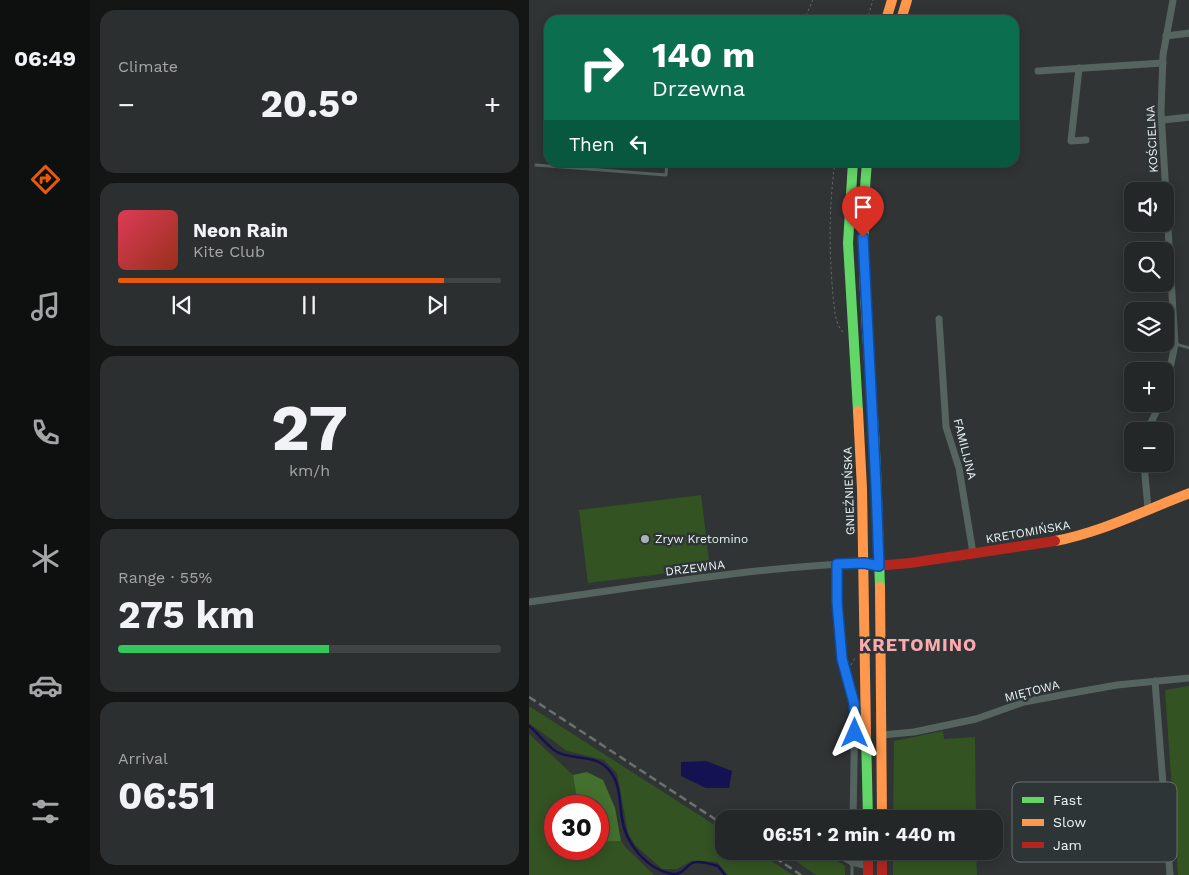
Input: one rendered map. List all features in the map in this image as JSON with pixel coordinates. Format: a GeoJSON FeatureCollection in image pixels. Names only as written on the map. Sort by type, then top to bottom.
{"type":"FeatureCollection","features":[{"type":"Feature","properties":{"kind":"main road"},"geometry":{"type":"LineString","coordinates":[[888,15],[892,0]]}},
{"type":"Feature","properties":{"kind":"main road"},"geometry":{"type":"LineString","coordinates":[[902,15],[907,0]]}},
{"type":"Feature","properties":{"kind":"main road","name":"GNIEŹNIEŃSKA"},"geometry":{"type":"LineString","coordinates":[[853,167],[848,243],[864,563],[868,810]]}},
{"type":"Feature","properties":{"kind":"main road"},"geometry":{"type":"LineString","coordinates":[[867,167],[863,203],[863,253],[879,566],[882,810]]}},
{"type":"Feature","properties":{"kind":"main road","name":"KRETOMIŃSKA"},"geometry":{"type":"LineString","coordinates":[[864,563],[879,566],[1078,536],[1189,493]]}},
{"type":"Feature","properties":{"kind":"main road"},"geometry":{"type":"LineString","coordinates":[[882,860],[882,875]]}},
{"type":"Feature","properties":{"kind":"street","name":"KOŚCIELNA"},"geometry":{"type":"LineString","coordinates":[[1171,362],[1175,344],[1161,120],[1163,63],[1173,0]]}},
{"type":"Feature","properties":{"kind":"street"},"geometry":{"type":"LineString","coordinates":[[1166,36],[1189,33]]}},
{"type":"Feature","properties":{"kind":"street"},"geometry":{"type":"LineString","coordinates":[[1037,71],[1163,63]]}},
{"type":"Feature","properties":{"kind":"street"},"geometry":{"type":"LineString","coordinates":[[1079,68],[1071,141],[1086,140]]}},
{"type":"Feature","properties":{"kind":"street"},"geometry":{"type":"LineString","coordinates":[[1161,120],[1189,117]]}},
{"type":"Feature","properties":{"kind":"street","name":"FAMILIJNA"},"geometry":{"type":"LineString","coordinates":[[939,320],[945,427],[959,468],[973,553]]}},
{"type":"Feature","properties":{"kind":"street"},"geometry":{"type":"LineString","coordinates":[[1145,472],[1148,509]]}},
{"type":"Feature","properties":{"kind":"street","name":"DRZEWNA"},"geometry":{"type":"LineString","coordinates":[[529,602],[687,580],[827,564],[864,563]]}},
{"type":"Feature","properties":{"kind":"street"},"geometry":{"type":"LineString","coordinates":[[837,564],[837,602],[842,659],[855,708],[853,810]]}},
{"type":"Feature","properties":{"kind":"street","name":"MIĘTOWA"},"geometry":{"type":"LineString","coordinates":[[881,736],[915,732],[976,719],[1024,702],[1117,685],[1189,678]]}},
{"type":"Feature","properties":{"kind":"street"},"geometry":{"type":"LineString","coordinates":[[1155,681],[1163,782]]}},
{"type":"Feature","properties":{"kind":"street"},"geometry":{"type":"LineString","coordinates":[[848,860],[868,870]]}},
{"type":"Feature","properties":{"kind":"street"},"geometry":{"type":"LineString","coordinates":[[1169,862],[1170,875]]}},
{"type":"Feature","properties":{"kind":"lane"},"geometry":{"type":"LineString","coordinates":[[536,164],[544,165]]}},
{"type":"Feature","properties":{"kind":"lane"},"geometry":{"type":"LineString","coordinates":[[571,167],[666,175],[667,167]]}},
{"type":"Feature","properties":{"kind":"lane"},"geometry":{"type":"LineString","coordinates":[[1175,344],[1189,348]]}},
{"type":"Feature","properties":{"kind":"lane"},"geometry":{"type":"LineString","coordinates":[[852,862],[852,875]]}},
{"type":"Feature","properties":{"kind":"path"},"geometry":{"type":"LineString","coordinates":[[806,15],[813,0]]}},
{"type":"Feature","properties":{"kind":"path"},"geometry":{"type":"LineString","coordinates":[[868,15],[873,0]]}},
{"type":"Feature","properties":{"kind":"path"},"geometry":{"type":"LineString","coordinates":[[834,167],[829,238],[835,314],[838,325],[845,337]]}},
{"type":"Feature","properties":{"kind":"green space","name":"Zryw Kretomino"},"geometry":{"type":"Polygon","coordinates":[[[701,495],[710,568],[588,583],[579,510],[701,495]]]}},
{"type":"Feature","properties":{"kind":"green space"},"geometry":{"type":"Polygon","coordinates":[[[1189,686],[1189,875],[1178,875],[1177,782],[1171,782],[1165,690],[1189,686]]]}},
{"type":"Feature","properties":{"kind":"green space"},"geometry":{"type":"Polygon","coordinates":[[[529,706],[715,825],[715,860],[770,860],[793,875],[728,875],[717,862],[692,861],[677,869],[662,869],[635,845],[628,833],[617,773],[604,760],[567,751],[529,723],[529,706]]]}},
{"type":"Feature","properties":{"kind":"green space"},"geometry":{"type":"Polygon","coordinates":[[[943,731],[944,739],[975,737],[976,810],[893,810],[894,741],[943,731]]]}},
{"type":"Feature","properties":{"kind":"green space"},"geometry":{"type":"Polygon","coordinates":[[[529,734],[573,775],[576,795],[544,795],[544,860],[609,860],[609,842],[621,841],[654,875],[529,875],[529,734]]]}},
{"type":"Feature","properties":{"kind":"green space"},"geometry":{"type":"Polygon","coordinates":[[[587,772],[603,780],[615,808],[621,841],[609,842],[609,795],[576,795],[573,775],[587,772]]]}},
{"type":"Feature","properties":{"kind":"green space"},"geometry":{"type":"Polygon","coordinates":[[[794,860],[836,860],[845,866],[845,875],[816,875],[794,860]]]}},
{"type":"Feature","properties":{"kind":"green space"},"geometry":{"type":"Polygon","coordinates":[[[893,860],[976,860],[977,875],[893,875],[893,860]]]}},
{"type":"Feature","properties":{"kind":"shaded area"},"geometry":{"type":"Polygon","coordinates":[[[706,761],[732,771],[729,788],[706,788],[681,776],[681,762],[706,761]]]}},
{"type":"Feature","properties":{"kind":"waterway"},"geometry":{"type":"LineString","coordinates":[[529,726],[557,752],[596,761],[612,773],[620,798],[624,827],[633,846],[646,861],[654,867],[673,874],[681,872],[692,863],[705,863],[718,866],[725,875]]}},
{"type":"Feature","properties":{"kind":"railway"},"geometry":{"type":"LineString","coordinates":[[529,697],[715,819]]}},
{"type":"Feature","properties":{"kind":"railway"},"geometry":{"type":"LineString","coordinates":[[778,860],[801,875]]}},
{"type":"Feature","properties":{"kind":"traffic: fast"},"geometry":{"type":"LineString","coordinates":[[853,167],[848,243],[858,411]]}},
{"type":"Feature","properties":{"kind":"traffic: fast"},"geometry":{"type":"LineString","coordinates":[[867,167],[864,226],[866,321],[875,459],[880,587]]}},
{"type":"Feature","properties":{"kind":"traffic: fast"},"geometry":{"type":"LineString","coordinates":[[866,735],[868,810]]}},
{"type":"Feature","properties":{"kind":"traffic: slow"},"geometry":{"type":"LineString","coordinates":[[888,15],[892,0]]}},
{"type":"Feature","properties":{"kind":"traffic: slow"},"geometry":{"type":"LineString","coordinates":[[902,15],[907,0]]}},
{"type":"Feature","properties":{"kind":"traffic: slow"},"geometry":{"type":"LineString","coordinates":[[858,411],[862,489],[866,735]]}},
{"type":"Feature","properties":{"kind":"traffic: slow"},"geometry":{"type":"LineString","coordinates":[[1055,541],[1107,526],[1190,493]]}},
{"type":"Feature","properties":{"kind":"traffic: slow"},"geometry":{"type":"LineString","coordinates":[[880,587],[882,810]]}},
{"type":"Feature","properties":{"kind":"traffic: jam"},"geometry":{"type":"LineString","coordinates":[[864,563],[887,565],[910,563],[1055,541]]}},
{"type":"Feature","properties":{"kind":"traffic: jam"},"geometry":{"type":"LineString","coordinates":[[868,860],[868,875]]}},
{"type":"Feature","properties":{"kind":"traffic: jam"},"geometry":{"type":"LineString","coordinates":[[882,860],[882,875]]}},
{"type":"Feature","properties":{"kind":"place","name":"Zryw Kretomino"},"geometry":{"type":"Point","coordinates":[645,539]}},
{"type":"Feature","properties":{"kind":"district","name":"KRETOMINO"},"geometry":{"type":"Point","coordinates":[918,644]}},
{"type":"Feature","properties":{"kind":"route"},"geometry":{"type":"LineString","coordinates":[[855,733],[854,703],[842,659],[836,579],[837,564],[864,563],[879,566],[863,237]]}}]}
